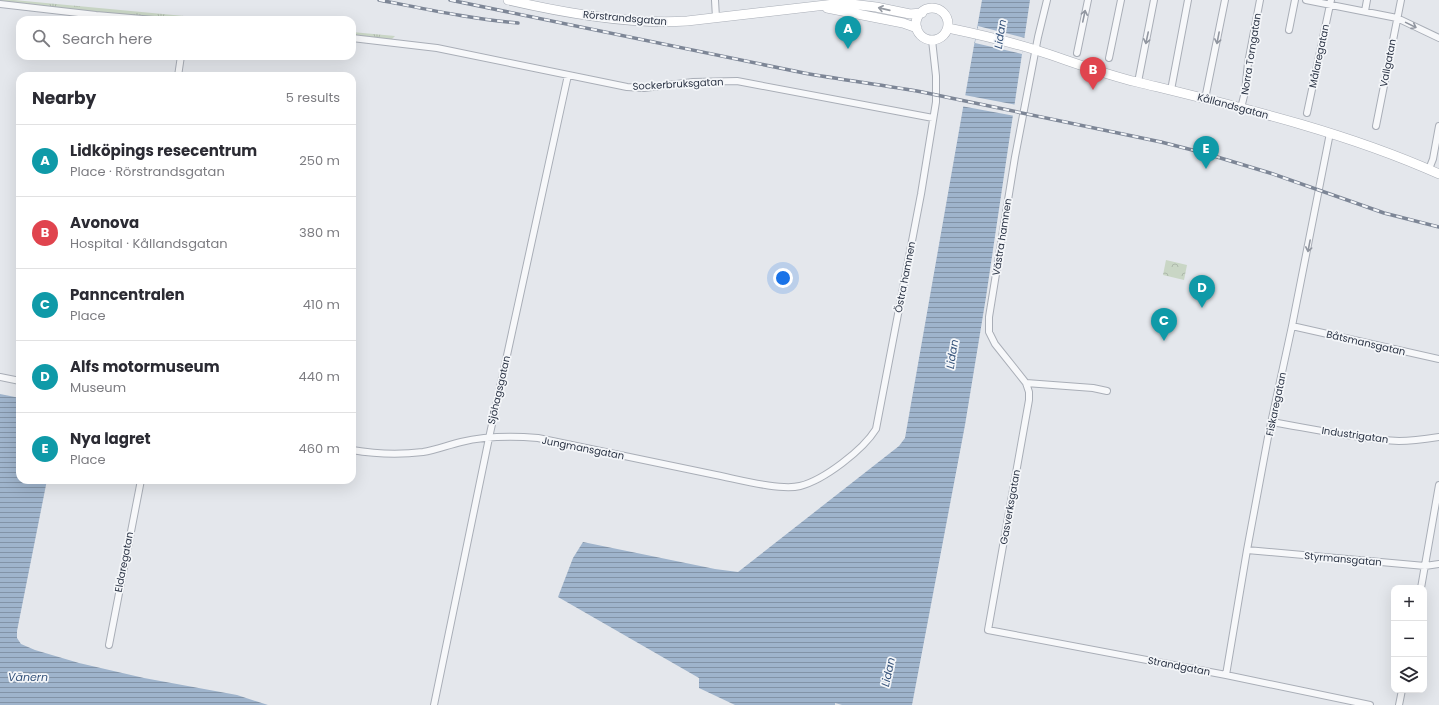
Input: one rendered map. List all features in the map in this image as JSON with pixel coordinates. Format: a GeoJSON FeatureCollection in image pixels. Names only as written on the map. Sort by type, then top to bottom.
{"type":"FeatureCollection","features":[{"type":"Feature","properties":{"kind":"main road","name":"Rörstrandsgatan"},"geometry":{"type":"LineString","coordinates":[[508,0],[560,11],[662,23],[843,3],[876,7],[910,14],[922,13]]}},
{"type":"Feature","properties":{"kind":"main road"},"geometry":{"type":"LineString","coordinates":[[936,4],[947,18],[948,28],[942,37],[932,40],[922,36],[917,28],[917,20],[922,13],[936,4]]}},
{"type":"Feature","properties":{"kind":"main road","name":"Rörstrandsgatan"},"geometry":{"type":"LineString","coordinates":[[814,6],[897,21],[917,28]]}},
{"type":"Feature","properties":{"kind":"main road","name":"Kållandsgatan"},"geometry":{"type":"LineString","coordinates":[[948,28],[1024,46],[1075,64],[1138,82],[1241,108],[1330,133],[1372,147],[1439,174]]}},
{"type":"Feature","properties":{"kind":"street"},"geometry":{"type":"LineString","coordinates":[[715,0],[716,18]]}},
{"type":"Feature","properties":{"kind":"street","name":"Västra hamnen"},"geometry":{"type":"LineString","coordinates":[[1026,383],[995,344],[989,332],[989,317],[1015,157],[1047,0]]}},
{"type":"Feature","properties":{"kind":"street"},"geometry":{"type":"LineString","coordinates":[[1077,53],[1088,0]]}},
{"type":"Feature","properties":{"kind":"street"},"geometry":{"type":"LineString","coordinates":[[1109,58],[1121,0]]}},
{"type":"Feature","properties":{"kind":"street"},"geometry":{"type":"LineString","coordinates":[[1138,82],[1154,0]]}},
{"type":"Feature","properties":{"kind":"street"},"geometry":{"type":"LineString","coordinates":[[1171,90],[1188,0]]}},
{"type":"Feature","properties":{"kind":"street"},"geometry":{"type":"LineString","coordinates":[[1206,99],[1225,0]]}},
{"type":"Feature","properties":{"kind":"street","name":"Norra Torngatan"},"geometry":{"type":"LineString","coordinates":[[1241,108],[1260,0]]}},
{"type":"Feature","properties":{"kind":"street"},"geometry":{"type":"LineString","coordinates":[[1289,30],[1295,0]]}},
{"type":"Feature","properties":{"kind":"street"},"geometry":{"type":"LineString","coordinates":[[1306,0],[1331,2],[1364,12],[1397,18],[1439,38]]}},
{"type":"Feature","properties":{"kind":"street"},"geometry":{"type":"LineString","coordinates":[[1364,12],[1367,0]]}},
{"type":"Feature","properties":{"kind":"street","name":"Vallgatan"},"geometry":{"type":"LineString","coordinates":[[1376,126],[1401,0]]}},
{"type":"Feature","properties":{"kind":"street","name":"Målaregatan"},"geometry":{"type":"LineString","coordinates":[[1307,112],[1331,2]]}},
{"type":"Feature","properties":{"kind":"street"},"geometry":{"type":"LineString","coordinates":[[0,4],[108,16]]}},
{"type":"Feature","properties":{"kind":"street","name":"Sockerbruksgatan"},"geometry":{"type":"LineString","coordinates":[[356,38],[437,48],[636,88],[719,81],[743,82],[933,118]]}},
{"type":"Feature","properties":{"kind":"street","name":"Östra hamnen"},"geometry":{"type":"LineString","coordinates":[[812,482],[837,467],[858,450],[870,438],[876,429],[921,194],[933,118],[937,88],[932,40]]}},
{"type":"Feature","properties":{"kind":"street"},"geometry":{"type":"LineString","coordinates":[[179,72],[180,60]]}},
{"type":"Feature","properties":{"kind":"street","name":"Sjöhagsgatan"},"geometry":{"type":"LineString","coordinates":[[434,705],[488,438],[568,75]]}},
{"type":"Feature","properties":{"kind":"street"},"geometry":{"type":"LineString","coordinates":[[1429,169],[1434,159],[1439,126]]}},
{"type":"Feature","properties":{"kind":"street","name":"Fiskaregatan"},"geometry":{"type":"LineString","coordinates":[[1226,675],[1247,550],[1330,133]]}},
{"type":"Feature","properties":{"kind":"street","name":"Båtsmansgatan"},"geometry":{"type":"LineString","coordinates":[[1292,326],[1439,359]]}},
{"type":"Feature","properties":{"kind":"street"},"geometry":{"type":"LineString","coordinates":[[0,377],[16,380]]}},
{"type":"Feature","properties":{"kind":"street"},"geometry":{"type":"LineString","coordinates":[[1026,383],[1092,388],[1107,391]]}},
{"type":"Feature","properties":{"kind":"street","name":"Gasverksgatan"},"geometry":{"type":"LineString","coordinates":[[988,630],[1029,400],[1029,392],[1026,383]]}},
{"type":"Feature","properties":{"kind":"street","name":"Industrigatan"},"geometry":{"type":"LineString","coordinates":[[1272,422],[1398,441],[1439,437]]}},
{"type":"Feature","properties":{"kind":"street","name":"Jungmansgatan"},"geometry":{"type":"LineString","coordinates":[[356,450],[394,454],[422,452],[462,442],[488,438],[538,438],[776,487],[790,488],[812,482]]}},
{"type":"Feature","properties":{"kind":"street","name":"Eldaregatan"},"geometry":{"type":"LineString","coordinates":[[109,645],[140,484]]}},
{"type":"Feature","properties":{"kind":"street"},"geometry":{"type":"LineString","coordinates":[[1422,585],[1439,485]]}},
{"type":"Feature","properties":{"kind":"street","name":"Styrmansgatan"},"geometry":{"type":"LineString","coordinates":[[1247,550],[1425,566],[1439,564]]}},
{"type":"Feature","properties":{"kind":"street","name":"Strandgatan"},"geometry":{"type":"LineString","coordinates":[[988,630],[1226,675],[1370,705]]}},
{"type":"Feature","properties":{"kind":"street"},"geometry":{"type":"LineString","coordinates":[[1399,705],[1401,693]]}},
{"type":"Feature","properties":{"kind":"green space"},"geometry":{"type":"Polygon","coordinates":[[[0,0],[14,0],[184,16],[137,16],[0,3],[0,0]]]}},
{"type":"Feature","properties":{"kind":"green space"},"geometry":{"type":"Polygon","coordinates":[[[356,32],[395,36],[391,40],[356,36],[356,32]]]}},
{"type":"Feature","properties":{"kind":"green space"},"geometry":{"type":"Polygon","coordinates":[[[1166,260],[1187,265],[1184,280],[1163,275],[1166,260]]]}},
{"type":"Feature","properties":{"kind":"water","name":"Lidan"},"geometry":{"type":"Polygon","coordinates":[[[982,0],[1030,0],[986,297],[965,425],[912,705],[842,705],[835,703],[835,705],[735,705],[699,688],[699,678],[558,597],[573,558],[583,542],[715,569],[738,572],[899,446],[905,438],[982,0]]]}},
{"type":"Feature","properties":{"kind":"water","name":"Vänern"},"geometry":{"type":"Polygon","coordinates":[[[0,394],[16,397],[16,484],[46,484],[17,631],[17,638],[21,644],[35,650],[79,663],[144,678],[237,695],[268,705],[0,705],[0,394]]]}},
{"type":"Feature","properties":{"kind":"pier"},"geometry":{"type":"Polygon","coordinates":[[[978,26],[1025,38],[1022,54],[975,43],[978,26]]]}},
{"type":"Feature","properties":{"kind":"pier"},"geometry":{"type":"Polygon","coordinates":[[[964,95],[1017,105],[1015,116],[961,106],[964,95]]]}},
{"type":"Feature","properties":{"kind":"railway"},"geometry":{"type":"LineString","coordinates":[[379,0],[466,16],[518,23]]}},
{"type":"Feature","properties":{"kind":"railway"},"geometry":{"type":"LineString","coordinates":[[450,0],[804,73],[922,92],[1161,142],[1270,173],[1384,213],[1439,227]]}},
{"type":"Feature","properties":{"kind":"place","name":"Lidköpings resecentrum"},"geometry":{"type":"Point","coordinates":[848,49]}},
{"type":"Feature","properties":{"kind":"place","name":"Avonova"},"geometry":{"type":"Point","coordinates":[1093,90]}},
{"type":"Feature","properties":{"kind":"place","name":"Nya lagret"},"geometry":{"type":"Point","coordinates":[1206,169]}},
{"type":"Feature","properties":{"kind":"place","name":"Alfs motormuseum"},"geometry":{"type":"Point","coordinates":[1202,308]}},
{"type":"Feature","properties":{"kind":"place","name":"Panncentralen"},"geometry":{"type":"Point","coordinates":[1164,341]}}]}
